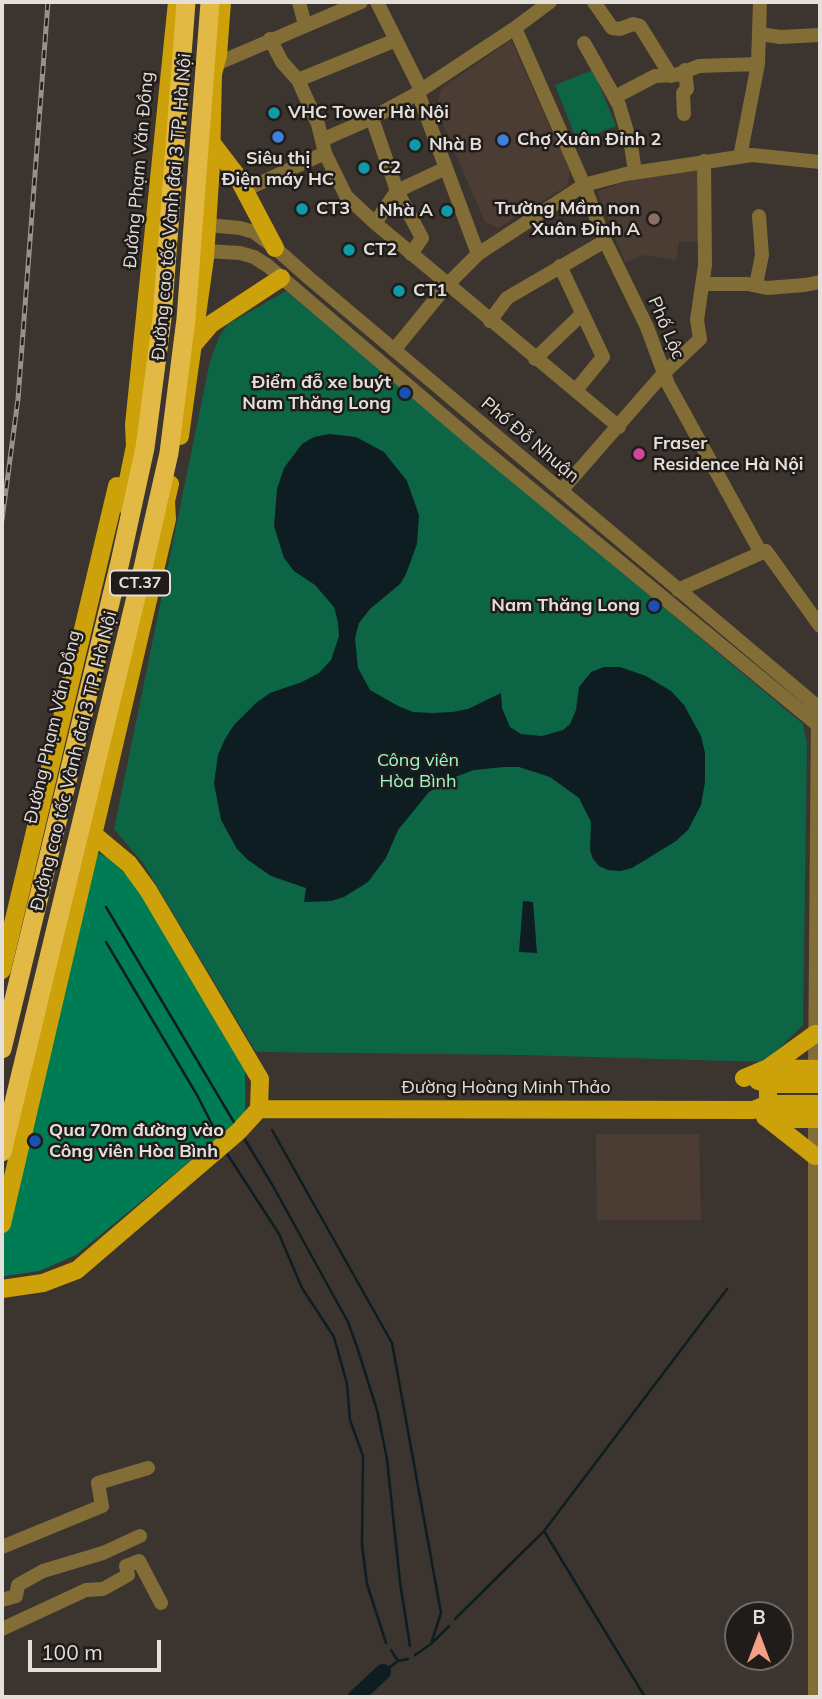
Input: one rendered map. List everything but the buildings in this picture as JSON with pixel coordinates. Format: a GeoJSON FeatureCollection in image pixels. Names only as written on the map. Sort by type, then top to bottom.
{"type":"FeatureCollection","features":[{"type":"Feature","properties":{"kind":"highway","name":"Đường cao tốc Vành đai 3 TP. Hà Nội"},"geometry":{"type":"LineString","coordinates":[[2,1049],[145,448],[162,318],[186,2]]}},
{"type":"Feature","properties":{"kind":"highway","name":"Đường cao tốc Vành đai 3 TP. Hà Nội"},"geometry":{"type":"LineString","coordinates":[[2,1152],[169,453],[186,320],[211,2]]}},
{"type":"Feature","properties":{"kind":"main road","name":"Đường Phạm Văn Đồng"},"geometry":{"type":"LineString","coordinates":[[2,1036],[80,706],[135,446],[134,425],[177,2]]}},
{"type":"Feature","properties":{"kind":"main road"},"geometry":{"type":"LineString","coordinates":[[211,2],[208,54],[215,69]]}},
{"type":"Feature","properties":{"kind":"main road"},"geometry":{"type":"LineString","coordinates":[[2,1224],[167,519],[166,501],[177,456],[208,225],[215,69],[222,2]]}},
{"type":"Feature","properties":{"kind":"main road"},"geometry":{"type":"LineString","coordinates":[[211,142],[237,176],[275,248]]}},
{"type":"Feature","properties":{"kind":"main road"},"geometry":{"type":"LineString","coordinates":[[155,222],[208,225]]}},
{"type":"Feature","properties":{"kind":"main road"},"geometry":{"type":"LineString","coordinates":[[153,247],[205,251]]}},
{"type":"Feature","properties":{"kind":"main road"},"geometry":{"type":"LineString","coordinates":[[194,344],[211,324],[281,278]]}},
{"type":"Feature","properties":{"kind":"main road","name":"Đường Phạm Văn Đồng"},"geometry":{"type":"LineString","coordinates":[[2,970],[6,934],[134,425]]}},
{"type":"Feature","properties":{"kind":"main road"},"geometry":{"type":"LineString","coordinates":[[2,1161],[156,517],[166,501]]}},
{"type":"Feature","properties":{"kind":"main road"},"geometry":{"type":"LineString","coordinates":[[2,1289],[43,1283],[77,1270],[215,1153],[259,1109],[260,1079],[148,890],[129,864],[93,834]]}},
{"type":"Feature","properties":{"kind":"main road"},"geometry":{"type":"LineString","coordinates":[[815,1034],[768,1076],[763,1111],[815,1156]]}},
{"type":"Feature","properties":{"kind":"main road"},"geometry":{"type":"LineString","coordinates":[[744,1078],[818,1077]]}},
{"type":"Feature","properties":{"kind":"main road","name":"Đường Hoàng Minh Thảo"},"geometry":{"type":"LineString","coordinates":[[259,1109],[818,1112]]}},
{"type":"Feature","properties":{"kind":"street"},"geometry":{"type":"LineString","coordinates":[[299,2],[305,25]]}},
{"type":"Feature","properties":{"kind":"street"},"geometry":{"type":"LineString","coordinates":[[377,2],[420,91],[478,254]]}},
{"type":"Feature","properties":{"kind":"street"},"geometry":{"type":"LineString","coordinates":[[245,190],[420,91],[550,2]]}},
{"type":"Feature","properties":{"kind":"street"},"geometry":{"type":"LineString","coordinates":[[594,2],[614,29],[633,24],[640,26],[671,76]]}},
{"type":"Feature","properties":{"kind":"street"},"geometry":{"type":"LineString","coordinates":[[740,156],[758,64],[760,2]]}},
{"type":"Feature","properties":{"kind":"street"},"geometry":{"type":"LineString","coordinates":[[215,69],[270,40],[352,4]]}},
{"type":"Feature","properties":{"kind":"street","name":"Phố Lộc"},"geometry":{"type":"LineString","coordinates":[[515,28],[584,185],[605,241],[647,327],[664,373],[736,510],[774,574],[776,577],[785,577],[820,626]]}},
{"type":"Feature","properties":{"kind":"street"},"geometry":{"type":"LineString","coordinates":[[760,34],[780,37],[820,35]]}},
{"type":"Feature","properties":{"kind":"street"},"geometry":{"type":"LineString","coordinates":[[270,40],[282,62],[298,80],[318,124],[323,147],[346,196],[490,321],[619,427]]}},
{"type":"Feature","properties":{"kind":"street"},"geometry":{"type":"LineString","coordinates":[[298,80],[396,40]]}},
{"type":"Feature","properties":{"kind":"street"},"geometry":{"type":"LineString","coordinates":[[584,43],[615,97],[631,145],[635,172]]}},
{"type":"Feature","properties":{"kind":"street"},"geometry":{"type":"LineString","coordinates":[[615,97],[655,76],[671,76],[699,66],[758,64]]}},
{"type":"Feature","properties":{"kind":"street"},"geometry":{"type":"LineString","coordinates":[[684,114],[684,93],[687,89],[685,70]]}},
{"type":"Feature","properties":{"kind":"street"},"geometry":{"type":"LineString","coordinates":[[372,118],[397,191],[422,238],[411,254]]}},
{"type":"Feature","properties":{"kind":"street"},"geometry":{"type":"LineString","coordinates":[[394,351],[448,284],[478,254],[584,185],[635,172],[740,156],[820,162]]}},
{"type":"Feature","properties":{"kind":"street"},"geometry":{"type":"LineString","coordinates":[[561,491],[664,373],[700,340],[697,320],[704,284],[704,161]]}},
{"type":"Feature","properties":{"kind":"street"},"geometry":{"type":"LineString","coordinates":[[375,223],[397,191],[446,168]]}},
{"type":"Feature","properties":{"kind":"street"},"geometry":{"type":"LineString","coordinates":[[756,285],[762,255],[760,216]]}},
{"type":"Feature","properties":{"kind":"street","name":"Phố Đỗ Nhuận"},"geometry":{"type":"LineString","coordinates":[[208,225],[254,232],[275,248],[819,707]]}},
{"type":"Feature","properties":{"kind":"street"},"geometry":{"type":"LineString","coordinates":[[490,321],[507,298],[605,241]]}},
{"type":"Feature","properties":{"kind":"street"},"geometry":{"type":"LineString","coordinates":[[205,251],[240,253],[254,257],[268,266],[592,540],[819,725]]}},
{"type":"Feature","properties":{"kind":"street"},"geometry":{"type":"LineString","coordinates":[[560,267],[603,357],[576,390]]}},
{"type":"Feature","properties":{"kind":"street"},"geometry":{"type":"LineString","coordinates":[[704,284],[756,285],[767,288],[820,282]]}},
{"type":"Feature","properties":{"kind":"street"},"geometry":{"type":"LineString","coordinates":[[535,359],[581,315]]}},
{"type":"Feature","properties":{"kind":"street"},"geometry":{"type":"LineString","coordinates":[[592,540],[603,527]]}},
{"type":"Feature","properties":{"kind":"street"},"geometry":{"type":"LineString","coordinates":[[678,590],[763,552]]}},
{"type":"Feature","properties":{"kind":"street"},"geometry":{"type":"LineString","coordinates":[[815,1697],[818,1492],[815,1156],[818,1077],[815,1034],[819,707]]}},
{"type":"Feature","properties":{"kind":"street"},"geometry":{"type":"LineString","coordinates":[[2,1546],[102,1506],[98,1483],[148,1468]]}},
{"type":"Feature","properties":{"kind":"street"},"geometry":{"type":"LineString","coordinates":[[2,1601],[16,1596],[18,1586],[43,1571],[103,1553],[140,1536]]}},
{"type":"Feature","properties":{"kind":"street"},"geometry":{"type":"LineString","coordinates":[[2,1629],[86,1590],[103,1589],[128,1575],[126,1566],[139,1561],[161,1603]]}},
{"type":"Feature","properties":{"kind":"shaded area","name":"Chợ Xuân Đỉnh 2"},"geometry":{"type":"Polygon","coordinates":[[[511,40],[570,171],[567,186],[498,228],[485,222],[436,109],[441,89],[511,40]]]}},
{"type":"Feature","properties":{"kind":"shaded area","name":"Trường Mầm non Xuân Đỉnh A"},"geometry":{"type":"Polygon","coordinates":[[[701,168],[699,242],[679,242],[676,260],[645,255],[625,262],[597,191],[652,174],[701,168]]]}},
{"type":"Feature","properties":{"kind":"shaded area"},"geometry":{"type":"Polygon","coordinates":[[[329,434],[356,437],[384,452],[407,481],[419,515],[417,544],[406,574],[400,584],[370,609],[359,623],[355,638],[358,668],[370,690],[413,712],[432,713],[468,709],[501,693],[502,708],[510,727],[521,734],[542,736],[563,730],[570,724],[576,710],[579,687],[591,672],[604,667],[620,667],[646,676],[671,691],[684,705],[701,736],[705,753],[705,782],[701,805],[688,830],[676,841],[632,868],[608,870],[593,859],[590,850],[591,822],[579,798],[550,777],[519,767],[504,767],[474,770],[429,792],[398,830],[386,858],[368,882],[344,897],[331,901],[304,902],[306,888],[271,876],[237,849],[221,820],[214,783],[218,755],[225,739],[234,725],[270,693],[319,673],[331,660],[339,636],[334,607],[315,585],[294,571],[284,558],[274,526],[277,489],[284,468],[302,444],[314,437],[329,434]]]}},
{"type":"Feature","properties":{"kind":"shaded area"},"geometry":{"type":"Polygon","coordinates":[[[523,901],[533,902],[537,953],[519,952],[523,901]]]}},
{"type":"Feature","properties":{"kind":"shaded area"},"geometry":{"type":"Polygon","coordinates":[[[596,1134],[699,1134],[701,1220],[597,1220],[596,1134]]]}},
{"type":"Feature","properties":{"kind":"green space"},"geometry":{"type":"Polygon","coordinates":[[[593,70],[616,126],[577,141],[555,85],[593,70]]]}},
{"type":"Feature","properties":{"kind":"green space","name":"Công viên Hòa Bình"},"geometry":{"type":"Polygon","coordinates":[[[286,291],[803,724],[807,743],[803,1025],[765,1062],[522,1055],[256,1052],[143,863],[114,829],[210,361],[219,337],[228,324],[286,291]]]}},
{"type":"Feature","properties":{"kind":"green space"},"geometry":{"type":"Polygon","coordinates":[[[97,853],[108,857],[140,892],[245,1071],[245,1112],[240,1120],[76,1255],[39,1271],[5,1276],[2,1273],[2,1242],[91,858],[97,853]]]}},
{"type":"Feature","properties":{"kind":"waterway"},"geometry":{"type":"LineString","coordinates":[[106,907],[235,1124]]}},
{"type":"Feature","properties":{"kind":"waterway"},"geometry":{"type":"LineString","coordinates":[[106,942],[197,1095],[220,1140]]}},
{"type":"Feature","properties":{"kind":"waterway"},"geometry":{"type":"LineString","coordinates":[[272,1130],[392,1343],[441,1613],[431,1644]]}},
{"type":"Feature","properties":{"kind":"waterway"},"geometry":{"type":"LineString","coordinates":[[244,1138],[348,1322],[357,1347],[377,1410],[387,1459],[400,1582],[410,1646]]}},
{"type":"Feature","properties":{"kind":"waterway"},"geometry":{"type":"LineString","coordinates":[[226,1152],[279,1234],[302,1288],[334,1337],[347,1384],[350,1420],[363,1456],[362,1545],[367,1584],[386,1643]]}},
{"type":"Feature","properties":{"kind":"waterway"},"geometry":{"type":"LineString","coordinates":[[455,1619],[544,1531],[727,1289]]}},
{"type":"Feature","properties":{"kind":"waterway"},"geometry":{"type":"LineString","coordinates":[[544,1531],[645,1697]]}},
{"type":"Feature","properties":{"kind":"waterway"},"geometry":{"type":"LineString","coordinates":[[415,1655],[449,1626]]}},
{"type":"Feature","properties":{"kind":"waterway"},"geometry":{"type":"LineString","coordinates":[[391,1650],[398,1661]]}},
{"type":"Feature","properties":{"kind":"waterway"},"geometry":{"type":"LineString","coordinates":[[383,1672],[398,1661],[408,1659]]}},
{"type":"Feature","properties":{"kind":"waterway"},"geometry":{"type":"LineString","coordinates":[[356,1697],[383,1672]]}},
{"type":"Feature","properties":{"kind":"railway"},"geometry":{"type":"LineString","coordinates":[[2,520],[18,399],[48,2]]}},
{"type":"Feature","properties":{"kind":"place","name":"VHC Tower Hà Nội"},"geometry":{"type":"Point","coordinates":[274,113]}},
{"type":"Feature","properties":{"kind":"place","name":"Siêu thị Điện máy HC"},"geometry":{"type":"Point","coordinates":[278,137]}},
{"type":"Feature","properties":{"kind":"place","name":"Chợ Xuân Đỉnh 2"},"geometry":{"type":"Point","coordinates":[503,140]}},
{"type":"Feature","properties":{"kind":"place","name":"Nhà B"},"geometry":{"type":"Point","coordinates":[415,145]}},
{"type":"Feature","properties":{"kind":"place","name":"C2"},"geometry":{"type":"Point","coordinates":[364,168]}},
{"type":"Feature","properties":{"kind":"place","name":"CT3"},"geometry":{"type":"Point","coordinates":[302,209]}},
{"type":"Feature","properties":{"kind":"place","name":"Nhà A"},"geometry":{"type":"Point","coordinates":[447,211]}},
{"type":"Feature","properties":{"kind":"place","name":"Trường Mầm non Xuân Đỉnh A"},"geometry":{"type":"Point","coordinates":[654,219]}},
{"type":"Feature","properties":{"kind":"place","name":"CT2"},"geometry":{"type":"Point","coordinates":[349,250]}},
{"type":"Feature","properties":{"kind":"place","name":"CT1"},"geometry":{"type":"Point","coordinates":[399,291]}},
{"type":"Feature","properties":{"kind":"place","name":"Điểm đỗ xe buýt Nam Thăng Long"},"geometry":{"type":"Point","coordinates":[405,393]}},
{"type":"Feature","properties":{"kind":"place","name":"Fraser Residence Hà Nội"},"geometry":{"type":"Point","coordinates":[639,454]}},
{"type":"Feature","properties":{"kind":"place","name":"Nam Thăng Long"},"geometry":{"type":"Point","coordinates":[654,606]}},
{"type":"Feature","properties":{"kind":"place","name":"Qua 70m đường vào Công viên Hòa Bình"},"geometry":{"type":"Point","coordinates":[35,1141]}}]}
